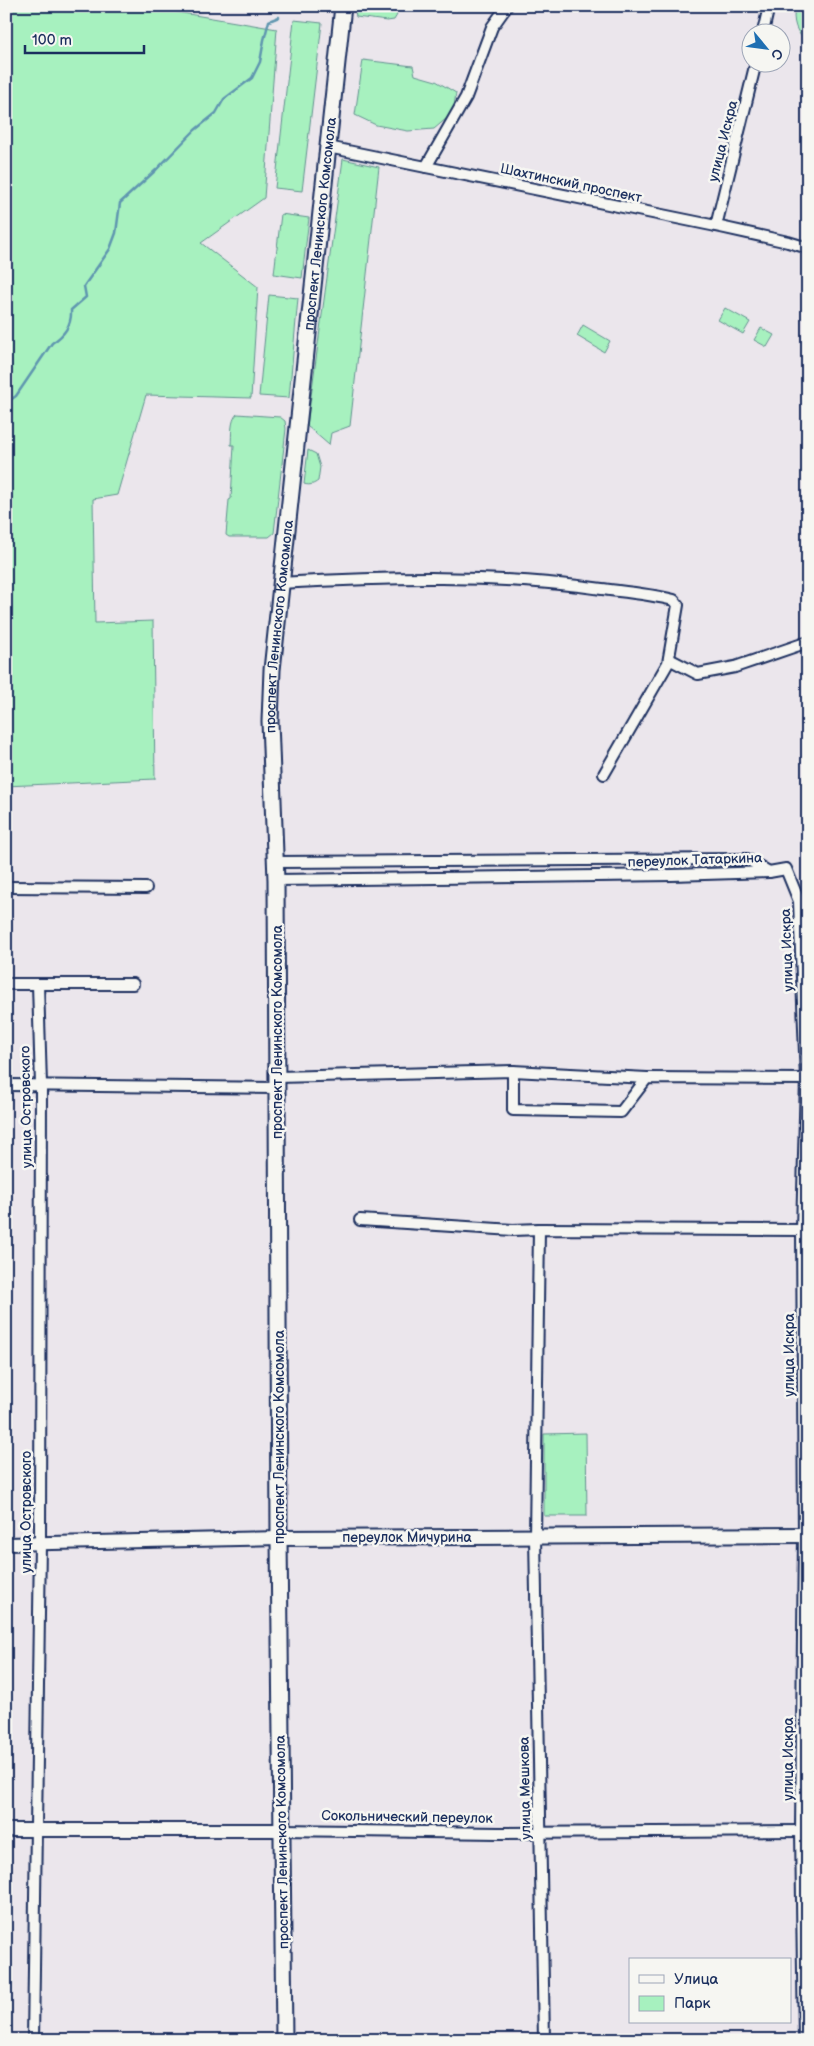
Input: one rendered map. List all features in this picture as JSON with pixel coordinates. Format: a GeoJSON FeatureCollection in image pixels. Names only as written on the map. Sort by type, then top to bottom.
{"type":"FeatureCollection","features":[{"type":"Feature","properties":{"kind":"main road","name":"проспект Ленинского Комсомола"},"geometry":{"type":"LineString","coordinates":[[284,2040],[279,1538],[276,862],[270,712],[280,583],[343,6]]}},
{"type":"Feature","properties":{"kind":"main road","name":"переулок Мичурина"},"geometry":{"type":"LineString","coordinates":[[279,1538],[806,1535]]}},
{"type":"Feature","properties":{"kind":"street"},"geometry":{"type":"LineString","coordinates":[[426,167],[466,97],[492,27],[507,6]]}},
{"type":"Feature","properties":{"kind":"street"},"geometry":{"type":"LineString","coordinates":[[765,22],[769,6]]}},
{"type":"Feature","properties":{"kind":"street","name":"улица Искра"},"geometry":{"type":"LineString","coordinates":[[716,226],[754,72]]}},
{"type":"Feature","properties":{"kind":"street","name":"Шахтинский проспект"},"geometry":{"type":"LineString","coordinates":[[328,147],[716,226],[808,248]]}},
{"type":"Feature","properties":{"kind":"street"},"geometry":{"type":"LineString","coordinates":[[280,583],[392,577],[463,577],[568,584],[674,600],[678,606],[668,663],[604,774]]}},
{"type":"Feature","properties":{"kind":"street"},"geometry":{"type":"LineString","coordinates":[[669,659],[698,674],[735,668],[808,642]]}},
{"type":"Feature","properties":{"kind":"street","name":"переулок Татаркина"},"geometry":{"type":"LineString","coordinates":[[276,862],[747,859],[769,872]]}},
{"type":"Feature","properties":{"kind":"street","name":"улица Искра"},"geometry":{"type":"LineString","coordinates":[[769,872],[786,869],[800,901],[806,1079],[802,1230],[806,1535],[804,2040]]}},
{"type":"Feature","properties":{"kind":"street","name":"переулок Татаркина"},"geometry":{"type":"LineString","coordinates":[[276,880],[769,872]]}},
{"type":"Feature","properties":{"kind":"street"},"geometry":{"type":"LineString","coordinates":[[6,887],[146,888]]}},
{"type":"Feature","properties":{"kind":"street"},"geometry":{"type":"LineString","coordinates":[[6,984],[133,984]]}},
{"type":"Feature","properties":{"kind":"street","name":"улица Островского"},"geometry":{"type":"LineString","coordinates":[[33,2040],[40,1543],[41,1085],[38,984]]}},
{"type":"Feature","properties":{"kind":"street"},"geometry":{"type":"LineString","coordinates":[[513,1071],[513,1110],[621,1112],[647,1078]]}},
{"type":"Feature","properties":{"kind":"street"},"geometry":{"type":"LineString","coordinates":[[6,1085],[278,1083],[513,1071],[647,1078],[806,1079]]}},
{"type":"Feature","properties":{"kind":"street"},"geometry":{"type":"LineString","coordinates":[[360,1220],[513,1230],[802,1230]]}},
{"type":"Feature","properties":{"kind":"street","name":"улица Мешкова"},"geometry":{"type":"LineString","coordinates":[[540,1229],[535,1537],[544,2040]]}},
{"type":"Feature","properties":{"kind":"street","name":"переулок Мичурина"},"geometry":{"type":"LineString","coordinates":[[6,1544],[279,1538]]}},
{"type":"Feature","properties":{"kind":"street","name":"Сокольнический переулок"},"geometry":{"type":"LineString","coordinates":[[6,1830],[804,1831]]}},
{"type":"Feature","properties":{"kind":"green space"},"geometry":{"type":"Polygon","coordinates":[[[6,6],[141,6],[277,29],[264,198],[201,243],[258,287],[251,398],[146,395],[117,495],[93,499],[95,623],[153,621],[155,779],[6,786],[6,6]]]}},
{"type":"Feature","properties":{"kind":"green space"},"geometry":{"type":"Polygon","coordinates":[[[354,6],[398,6],[394,9],[397,15],[394,20],[387,21],[356,17],[354,6]]]}},
{"type":"Feature","properties":{"kind":"green space"},"geometry":{"type":"Polygon","coordinates":[[[795,6],[804,6],[803,16],[808,43],[800,35],[796,27],[794,17],[795,6]]]}},
{"type":"Feature","properties":{"kind":"green space"},"geometry":{"type":"Polygon","coordinates":[[[294,20],[322,23],[302,191],[275,188],[294,20]]]}},
{"type":"Feature","properties":{"kind":"green space"},"geometry":{"type":"Polygon","coordinates":[[[363,60],[413,66],[415,75],[436,81],[456,93],[453,113],[434,129],[408,131],[376,125],[355,115],[363,60]]]}},
{"type":"Feature","properties":{"kind":"green space"},"geometry":{"type":"Polygon","coordinates":[[[343,159],[379,167],[350,426],[331,433],[329,445],[307,426],[343,159]]]}},
{"type":"Feature","properties":{"kind":"green space"},"geometry":{"type":"Polygon","coordinates":[[[281,214],[309,218],[302,278],[274,274],[281,214]]]}},
{"type":"Feature","properties":{"kind":"green space"},"geometry":{"type":"Polygon","coordinates":[[[269,295],[298,298],[289,398],[259,396],[269,295]]]}},
{"type":"Feature","properties":{"kind":"green space"},"geometry":{"type":"Polygon","coordinates":[[[725,308],[750,322],[743,334],[718,320],[725,308]]]}},
{"type":"Feature","properties":{"kind":"green space"},"geometry":{"type":"Polygon","coordinates":[[[583,325],[610,341],[604,352],[577,336],[583,325]]]}},
{"type":"Feature","properties":{"kind":"green space"},"geometry":{"type":"Polygon","coordinates":[[[761,328],[774,335],[767,347],[754,340],[761,328]]]}},
{"type":"Feature","properties":{"kind":"green space"},"geometry":{"type":"Polygon","coordinates":[[[237,414],[280,417],[285,421],[286,429],[274,533],[269,537],[229,537],[226,535],[229,500],[231,499],[234,445],[231,445],[232,428],[233,420],[237,414]]]}},
{"type":"Feature","properties":{"kind":"green space"},"geometry":{"type":"Polygon","coordinates":[[[308,450],[316,454],[320,467],[318,481],[308,485],[304,484],[308,450]]]}},
{"type":"Feature","properties":{"kind":"green space"},"geometry":{"type":"Polygon","coordinates":[[[586,1433],[587,1516],[544,1516],[544,1434],[586,1433]]]}},
{"type":"Feature","properties":{"kind":"waterway"},"geometry":{"type":"LineString","coordinates":[[6,403],[16,396],[52,343],[61,337],[69,325],[71,310],[86,297],[84,286],[110,249],[116,233],[120,203],[195,130],[216,113],[224,99],[252,78],[260,62],[269,21],[279,17]]}}]}
